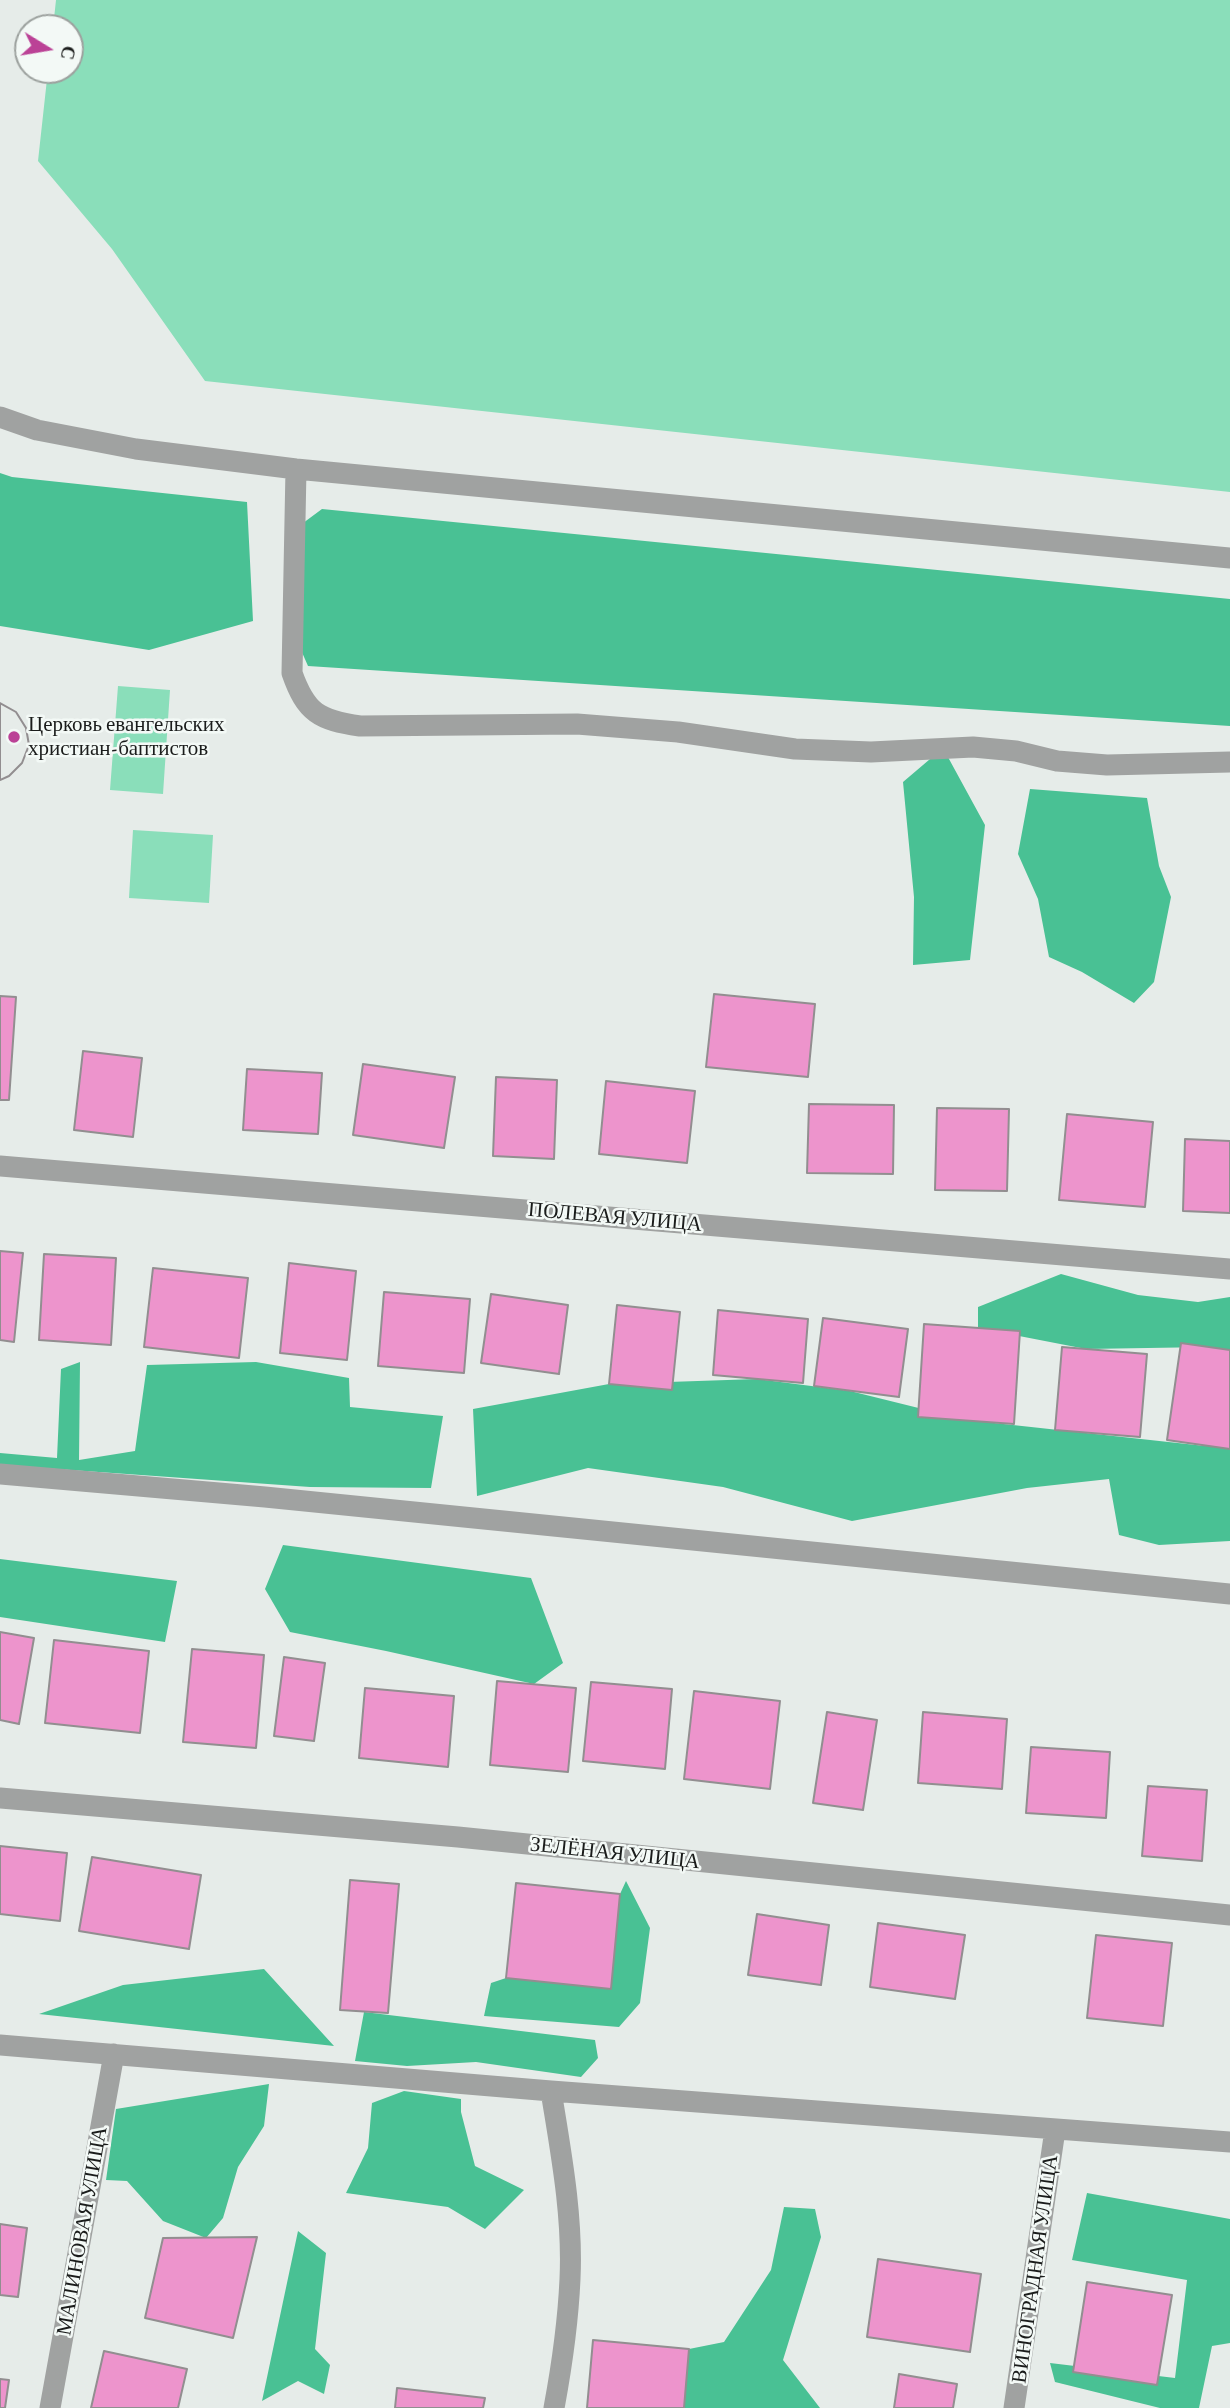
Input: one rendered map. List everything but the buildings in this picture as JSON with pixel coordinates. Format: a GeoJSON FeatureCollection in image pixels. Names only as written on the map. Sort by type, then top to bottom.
{"type":"FeatureCollection","features":[{"type":"Feature","properties":{"kind":"street"},"geometry":{"type":"LineString","coordinates":[[0,417],[37,430],[136,449],[296,469],[1230,558]]}},
{"type":"Feature","properties":{"kind":"street"},"geometry":{"type":"LineString","coordinates":[[296,469],[292,673],[300,695],[312,711],[335,723],[360,726],[577,724],[678,732],[795,749],[871,752],[973,747],[1016,751],[1057,761],[1107,765],[1230,762]]}},
{"type":"Feature","properties":{"kind":"street","name":"ПОЛЕВАЯ УЛИЦА"},"geometry":{"type":"LineString","coordinates":[[0,1166],[1230,1269]]}},
{"type":"Feature","properties":{"kind":"street"},"geometry":{"type":"LineString","coordinates":[[0,1474],[265,1497],[1230,1594]]}},
{"type":"Feature","properties":{"kind":"street","name":"ЗЕЛЁНАЯ УЛИЦА"},"geometry":{"type":"LineString","coordinates":[[0,1798],[457,1836],[1230,1915]]}},
{"type":"Feature","properties":{"kind":"street"},"geometry":{"type":"LineString","coordinates":[[0,2045],[551,2091],[1230,2142]]}},
{"type":"Feature","properties":{"kind":"street","name":"МАЛИНОВАЯ УЛИЦА"},"geometry":{"type":"LineString","coordinates":[[50,2408],[114,2054]]}},
{"type":"Feature","properties":{"kind":"street"},"geometry":{"type":"LineString","coordinates":[[551,2091],[566,2186],[570,2276],[565,2351],[554,2408]]}},
{"type":"Feature","properties":{"kind":"street","name":"ВИНОГРАДНАЯ УЛИЦА"},"geometry":{"type":"LineString","coordinates":[[1014,2408],[1055,2130]]}},
{"type":"Feature","properties":{"kind":"green space"},"geometry":{"type":"Polygon","coordinates":[[[56,0],[1230,0],[1230,492],[205,381],[112,249],[38,161],[46,84],[84,84],[84,14],[54,14],[56,0]]]}},
{"type":"Feature","properties":{"kind":"green space"},"geometry":{"type":"Polygon","coordinates":[[[0,473],[12,477],[247,502],[253,621],[149,650],[0,626],[0,473]]]}},
{"type":"Feature","properties":{"kind":"green space"},"geometry":{"type":"Polygon","coordinates":[[[322,509],[1230,599],[1230,726],[308,666],[283,609],[295,529],[322,509]]]}},
{"type":"Feature","properties":{"kind":"green space"},"geometry":{"type":"Polygon","coordinates":[[[118,686],[170,690],[163,794],[110,790],[118,686]]]}},
{"type":"Feature","properties":{"kind":"green space"},"geometry":{"type":"Polygon","coordinates":[[[943,748],[985,825],[970,960],[913,965],[914,897],[903,782],[943,748]]]}},
{"type":"Feature","properties":{"kind":"green space"},"geometry":{"type":"Polygon","coordinates":[[[1030,789],[1147,798],[1159,866],[1171,897],[1154,982],[1134,1003],[1082,972],[1049,957],[1038,899],[1018,854],[1030,789]]]}},
{"type":"Feature","properties":{"kind":"green space"},"geometry":{"type":"Polygon","coordinates":[[[133,830],[213,835],[209,903],[129,898],[133,830]]]}},
{"type":"Feature","properties":{"kind":"green space"},"geometry":{"type":"Polygon","coordinates":[[[1061,1274],[1138,1295],[1198,1302],[1230,1297],[1230,1350],[1209,1347],[1086,1349],[978,1328],[978,1307],[1061,1274]]]}},
{"type":"Feature","properties":{"kind":"green space"},"geometry":{"type":"Polygon","coordinates":[[[80,1362],[79,1460],[135,1451],[147,1365],[256,1362],[349,1378],[350,1407],[443,1416],[431,1488],[310,1487],[0,1465],[0,1453],[57,1458],[61,1369],[80,1362]]]}},
{"type":"Feature","properties":{"kind":"green space"},"geometry":{"type":"Polygon","coordinates":[[[757,1379],[850,1391],[967,1420],[1205,1446],[1230,1441],[1230,1541],[1159,1545],[1119,1535],[1109,1479],[1027,1488],[852,1521],[723,1487],[588,1468],[477,1496],[473,1409],[609,1384],[757,1379]]]}},
{"type":"Feature","properties":{"kind":"green space"},"geometry":{"type":"Polygon","coordinates":[[[283,1545],[531,1578],[563,1663],[534,1684],[290,1632],[265,1589],[283,1545]]]}},
{"type":"Feature","properties":{"kind":"green space"},"geometry":{"type":"Polygon","coordinates":[[[0,1559],[177,1581],[165,1642],[0,1617],[0,1559]]]}},
{"type":"Feature","properties":{"kind":"green space"},"geometry":{"type":"Polygon","coordinates":[[[626,1881],[650,1928],[640,2003],[619,2027],[484,2016],[491,1983],[506,1978],[610,1988],[620,1894],[626,1881]]]}},
{"type":"Feature","properties":{"kind":"green space"},"geometry":{"type":"Polygon","coordinates":[[[264,1969],[334,2046],[39,2014],[123,1985],[264,1969]]]}},
{"type":"Feature","properties":{"kind":"green space"},"geometry":{"type":"Polygon","coordinates":[[[364,2012],[595,2040],[598,2058],[581,2077],[476,2062],[407,2066],[355,2061],[364,2012]]]}},
{"type":"Feature","properties":{"kind":"green space"},"geometry":{"type":"Polygon","coordinates":[[[269,2084],[264,2126],[238,2167],[223,2218],[206,2238],[163,2221],[127,2181],[106,2180],[116,2109],[269,2084]]]}},
{"type":"Feature","properties":{"kind":"green space"},"geometry":{"type":"Polygon","coordinates":[[[404,2091],[461,2099],[461,2112],[475,2166],[524,2190],[485,2229],[448,2207],[346,2193],[368,2148],[372,2103],[404,2091]]]}},
{"type":"Feature","properties":{"kind":"green space"},"geometry":{"type":"Polygon","coordinates":[[[1087,2193],[1230,2219],[1230,2343],[1212,2346],[1199,2408],[1160,2408],[1055,2382],[1050,2363],[1175,2378],[1187,2280],[1072,2260],[1087,2193]]]}},
{"type":"Feature","properties":{"kind":"green space"},"geometry":{"type":"Polygon","coordinates":[[[784,2207],[815,2209],[821,2237],[783,2360],[820,2408],[684,2408],[689,2349],[724,2342],[771,2270],[784,2207]]]}},
{"type":"Feature","properties":{"kind":"green space"},"geometry":{"type":"Polygon","coordinates":[[[298,2231],[326,2253],[315,2349],[330,2365],[324,2394],[298,2381],[262,2401],[298,2231]]]}},
{"type":"Feature","properties":{"kind":"place","name":"Церковь евангельских христиан-баптистов"},"geometry":{"type":"Point","coordinates":[14,737]}}]}
